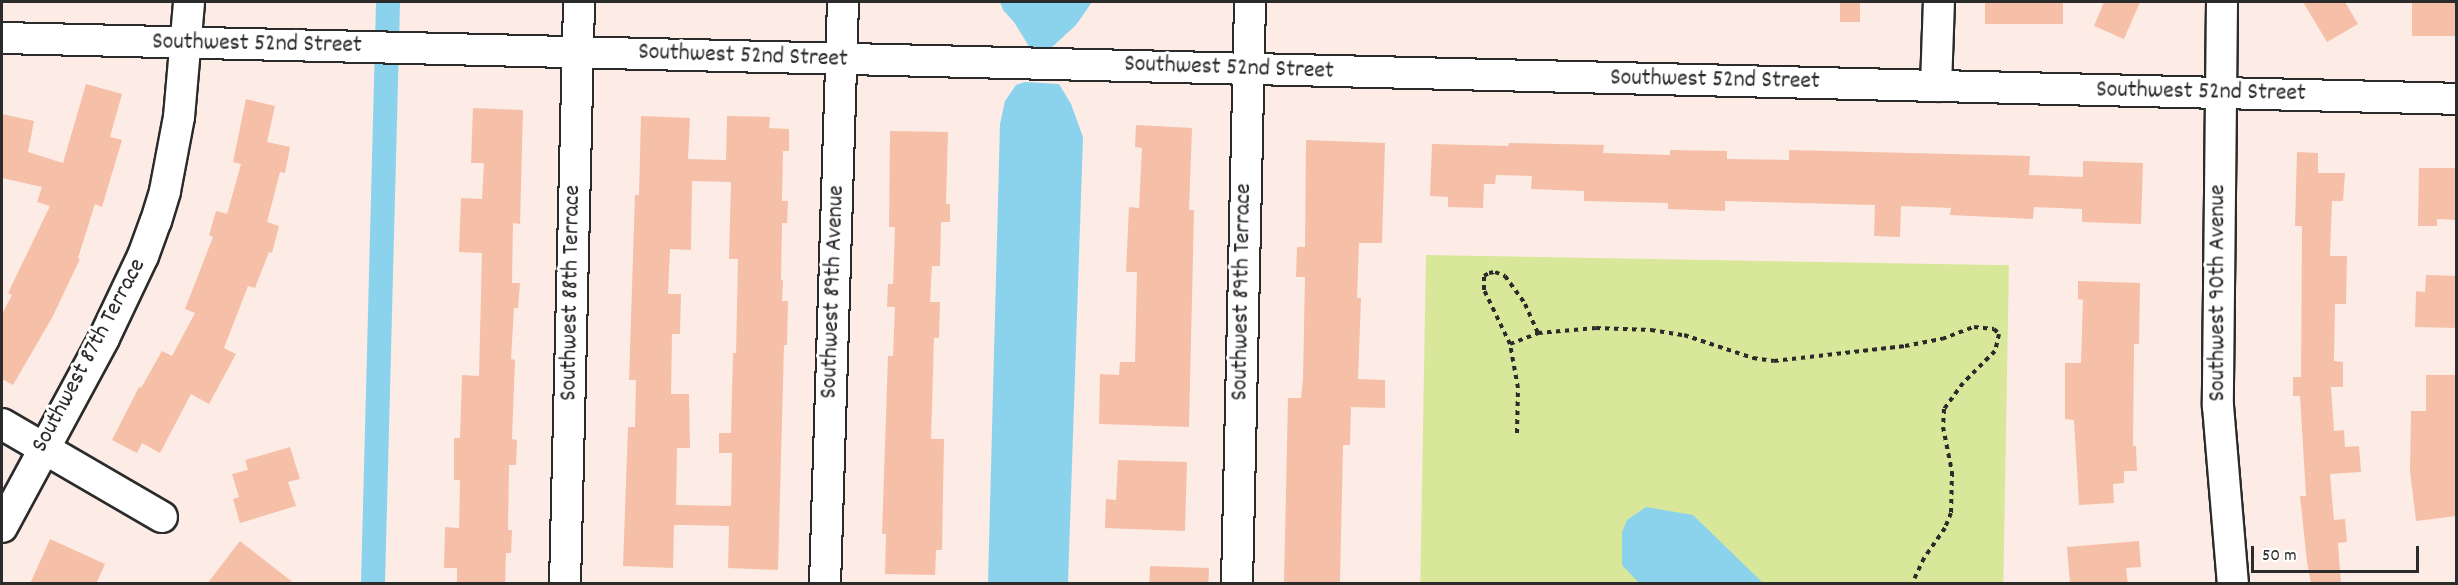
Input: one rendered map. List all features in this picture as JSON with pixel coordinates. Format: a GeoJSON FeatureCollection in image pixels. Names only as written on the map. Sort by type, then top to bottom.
{"type":"FeatureCollection","features":[{"type":"Feature","properties":{"kind":"street","name":"Southwest 87th Terrace"},"geometry":{"type":"LineString","coordinates":[[2,526],[104,338],[152,230],[173,154],[187,43],[189,2]]}},
{"type":"Feature","properties":{"kind":"street","name":"Southwest 88th Terrace"},"geometry":{"type":"LineString","coordinates":[[566,584],[579,2]]}},
{"type":"Feature","properties":{"kind":"street","name":"Southwest 89th Avenue"},"geometry":{"type":"LineString","coordinates":[[825,584],[843,2]]}},
{"type":"Feature","properties":{"kind":"street","name":"Southwest 89th Terrace"},"geometry":{"type":"LineString","coordinates":[[1237,584],[1250,2]]}},
{"type":"Feature","properties":{"kind":"street"},"geometry":{"type":"LineString","coordinates":[[1936,86],[1939,2]]}},
{"type":"Feature","properties":{"kind":"street","name":"Southwest 90th Avenue"},"geometry":{"type":"LineString","coordinates":[[2222,2],[2219,93],[2218,406],[2233,584]]}},
{"type":"Feature","properties":{"kind":"street","name":"Southwest 52nd Street"},"geometry":{"type":"LineString","coordinates":[[2,38],[2457,99]]}},
{"type":"Feature","properties":{"kind":"street"},"geometry":{"type":"LineString","coordinates":[[2,424],[162,517]]}},
{"type":"Feature","properties":{"kind":"path"},"geometry":{"type":"LineString","coordinates":[[1517,433],[1518,388],[1510,344],[1484,290],[1484,276],[1496,272],[1505,276],[1525,304],[1538,333]]}},
{"type":"Feature","properties":{"kind":"path"},"geometry":{"type":"LineString","coordinates":[[1510,344],[1538,333],[1596,328],[1651,330],[1684,335],[1753,357],[1774,361],[1905,346],[1942,339],[1974,327],[1994,329],[1999,334],[1995,351],[1963,383],[1944,409],[1943,427],[1952,472],[1951,513],[1946,528],[1924,558],[1912,584]]}},
{"type":"Feature","properties":{"kind":"green space"},"geometry":{"type":"Polygon","coordinates":[[[1426,255],[2009,265],[2003,584],[1420,584],[1426,255]]]}},
{"type":"Feature","properties":{"kind":"water"},"geometry":{"type":"Polygon","coordinates":[[[1000,2],[1092,2],[1076,25],[1051,48],[1030,48],[1014,22],[1003,10],[1000,2]]]}},
{"type":"Feature","properties":{"kind":"water"},"geometry":{"type":"Polygon","coordinates":[[[1025,82],[1059,84],[1071,104],[1083,137],[1068,583],[988,583],[1000,124],[1005,101],[1016,85],[1025,82]]]}},
{"type":"Feature","properties":{"kind":"water"},"geometry":{"type":"Polygon","coordinates":[[[1646,507],[1693,515],[1763,583],[1639,583],[1622,565],[1622,532],[1627,520],[1646,507]]]}},
{"type":"Feature","properties":{"kind":"building"},"geometry":{"type":"Polygon","coordinates":[[[1840,2],[1860,2],[1860,22],[1840,22],[1840,2]]]}},
{"type":"Feature","properties":{"kind":"building"},"geometry":{"type":"Polygon","coordinates":[[[1985,2],[2063,2],[2063,24],[1985,24],[1985,2]]]}},
{"type":"Feature","properties":{"kind":"building"},"geometry":{"type":"Polygon","coordinates":[[[2104,2],[2140,2],[2124,39],[2094,26],[2104,2]]]}},
{"type":"Feature","properties":{"kind":"building"},"geometry":{"type":"Polygon","coordinates":[[[2303,2],[2345,2],[2358,24],[2327,42],[2303,2]]]}},
{"type":"Feature","properties":{"kind":"building"},"geometry":{"type":"Polygon","coordinates":[[[2412,2],[2456,2],[2456,36],[2412,36],[2412,2]]]}},
{"type":"Feature","properties":{"kind":"building"},"geometry":{"type":"Polygon","coordinates":[[[86,84],[122,94],[110,137],[122,140],[102,207],[95,204],[78,258],[80,259],[53,316],[13,385],[2,379],[2,314],[12,295],[8,293],[50,206],[37,202],[42,187],[2,178],[2,114],[34,121],[28,152],[63,163],[86,84]]]}},
{"type":"Feature","properties":{"kind":"building"},"geometry":{"type":"Polygon","coordinates":[[[246,99],[275,106],[267,142],[290,147],[285,173],[280,172],[267,222],[279,226],[272,253],[269,252],[255,288],[248,286],[224,348],[236,354],[209,404],[191,394],[160,453],[142,443],[137,453],[112,440],[139,387],[141,388],[162,351],[172,356],[195,313],[185,309],[213,237],[209,235],[216,211],[227,214],[241,164],[233,162],[246,99]]]}},
{"type":"Feature","properties":{"kind":"building"},"geometry":{"type":"Polygon","coordinates":[[[473,108],[523,110],[520,224],[513,223],[512,283],[520,283],[518,308],[514,308],[511,359],[515,360],[512,439],[517,440],[516,465],[509,465],[508,530],[512,530],[511,553],[506,553],[505,584],[457,584],[457,568],[444,568],[445,527],[459,528],[460,480],[454,480],[454,438],[460,438],[462,375],[479,376],[482,253],[459,252],[461,198],[482,199],[484,163],[471,163],[473,108]]]}},
{"type":"Feature","properties":{"kind":"building"},"geometry":{"type":"Polygon","coordinates":[[[641,116],[690,118],[688,159],[726,160],[727,116],[770,117],[769,128],[789,129],[789,151],[783,151],[782,201],[788,201],[787,223],[782,223],[781,280],[783,280],[782,301],[788,301],[787,345],[784,345],[778,570],[728,568],[729,526],[674,525],[673,568],[623,566],[628,427],[635,427],[636,380],[629,380],[635,195],[639,195],[641,116]],[[692,181],[691,250],[670,249],[668,294],[681,294],[680,334],[672,334],[671,394],[689,394],[690,448],[677,448],[676,505],[731,506],[732,453],[719,453],[719,433],[731,433],[733,353],[736,353],[738,259],[729,259],[731,182],[692,181]]]}},
{"type":"Feature","properties":{"kind":"building"},"geometry":{"type":"Polygon","coordinates":[[[1136,125],[1192,128],[1189,210],[1194,210],[1189,427],[1099,424],[1100,374],[1119,375],[1120,362],[1135,362],[1137,272],[1126,272],[1129,207],[1139,208],[1142,148],[1135,147],[1136,125]]]}},
{"type":"Feature","properties":{"kind":"building"},"geometry":{"type":"Polygon","coordinates":[[[890,131],[948,132],[946,204],[950,204],[950,222],[941,222],[940,266],[932,266],[930,302],[940,302],[939,338],[934,338],[931,439],[944,439],[942,550],[936,550],[935,575],[885,574],[886,534],[882,534],[888,356],[893,356],[895,307],[887,307],[888,284],[893,284],[895,227],[889,227],[890,131]]]}},
{"type":"Feature","properties":{"kind":"building"},"geometry":{"type":"Polygon","coordinates":[[[1306,140],[1385,143],[1382,243],[1359,243],[1357,298],[1361,298],[1358,379],[1385,380],[1385,408],[1351,407],[1350,445],[1343,445],[1340,584],[1284,584],[1288,398],[1301,398],[1303,378],[1305,277],[1296,277],[1297,247],[1305,247],[1306,140]]]}},
{"type":"Feature","properties":{"kind":"building"},"geometry":{"type":"Polygon","coordinates":[[[1509,143],[1604,145],[1603,153],[1670,155],[1670,150],[1727,151],[1727,159],[1789,160],[1789,150],[2030,156],[2029,175],[2083,177],[2083,161],[2143,163],[2141,224],[2082,222],[2082,209],[2034,207],[2033,219],[1950,215],[1951,208],[1901,206],[1900,237],[1874,236],[1875,205],[1725,201],[1725,211],[1668,209],[1668,203],[1584,201],[1584,191],[1531,189],[1532,176],[1496,175],[1495,184],[1484,184],[1483,208],[1448,207],[1448,197],[1430,196],[1432,144],[1508,146],[1509,143]]]}},
{"type":"Feature","properties":{"kind":"building"},"geometry":{"type":"Polygon","coordinates":[[[2297,152],[2318,153],[2318,173],[2345,173],[2343,201],[2332,201],[2330,256],[2347,256],[2346,304],[2335,304],[2334,361],[2343,362],[2343,387],[2331,387],[2334,431],[2344,430],[2345,447],[2359,446],[2361,472],[2330,474],[2334,520],[2345,519],[2347,542],[2338,543],[2341,584],[2311,584],[2300,496],[2306,496],[2300,396],[2293,396],[2293,377],[2301,377],[2302,226],[2295,226],[2297,152]]]}},
{"type":"Feature","properties":{"kind":"building"},"geometry":{"type":"Polygon","coordinates":[[[2419,168],[2457,168],[2457,220],[2437,219],[2437,226],[2418,226],[2419,168]]]}},
{"type":"Feature","properties":{"kind":"building"},"geometry":{"type":"Polygon","coordinates":[[[2426,275],[2457,276],[2457,328],[2415,327],[2416,291],[2425,292],[2426,275]]]}},
{"type":"Feature","properties":{"kind":"building"},"geometry":{"type":"Polygon","coordinates":[[[2078,281],[2140,283],[2139,344],[2134,344],[2133,446],[2136,446],[2137,471],[2124,471],[2124,483],[2113,484],[2114,503],[2079,505],[2074,420],[2065,419],[2065,363],[2081,363],[2083,300],[2078,299],[2078,281]]]}},
{"type":"Feature","properties":{"kind":"building"},"geometry":{"type":"Polygon","coordinates":[[[2426,375],[2457,375],[2457,516],[2416,521],[2410,471],[2411,411],[2426,411],[2426,375]]]}},
{"type":"Feature","properties":{"kind":"building"},"geometry":{"type":"Polygon","coordinates":[[[290,447],[300,479],[288,482],[296,506],[240,523],[233,499],[239,497],[232,474],[248,470],[245,460],[290,447]]]}},
{"type":"Feature","properties":{"kind":"building"},"geometry":{"type":"Polygon","coordinates":[[[1118,460],[1187,462],[1185,531],[1105,528],[1106,499],[1116,500],[1118,460]]]}},
{"type":"Feature","properties":{"kind":"building"},"geometry":{"type":"Polygon","coordinates":[[[50,539],[105,564],[96,584],[30,584],[50,539]]]}},
{"type":"Feature","properties":{"kind":"building"},"geometry":{"type":"Polygon","coordinates":[[[240,541],[295,584],[207,584],[240,541]]]}},
{"type":"Feature","properties":{"kind":"building"},"geometry":{"type":"Polygon","coordinates":[[[2139,541],[2141,567],[2126,568],[2128,584],[2070,584],[2067,547],[2139,541]]]}},
{"type":"Feature","properties":{"kind":"building"},"geometry":{"type":"Polygon","coordinates":[[[1150,566],[1209,568],[1208,584],[1149,584],[1150,566]]]}},
{"type":"Feature","properties":{"kind":"waterway"},"geometry":{"type":"LineString","coordinates":[[373,584],[388,2]]}}]}
